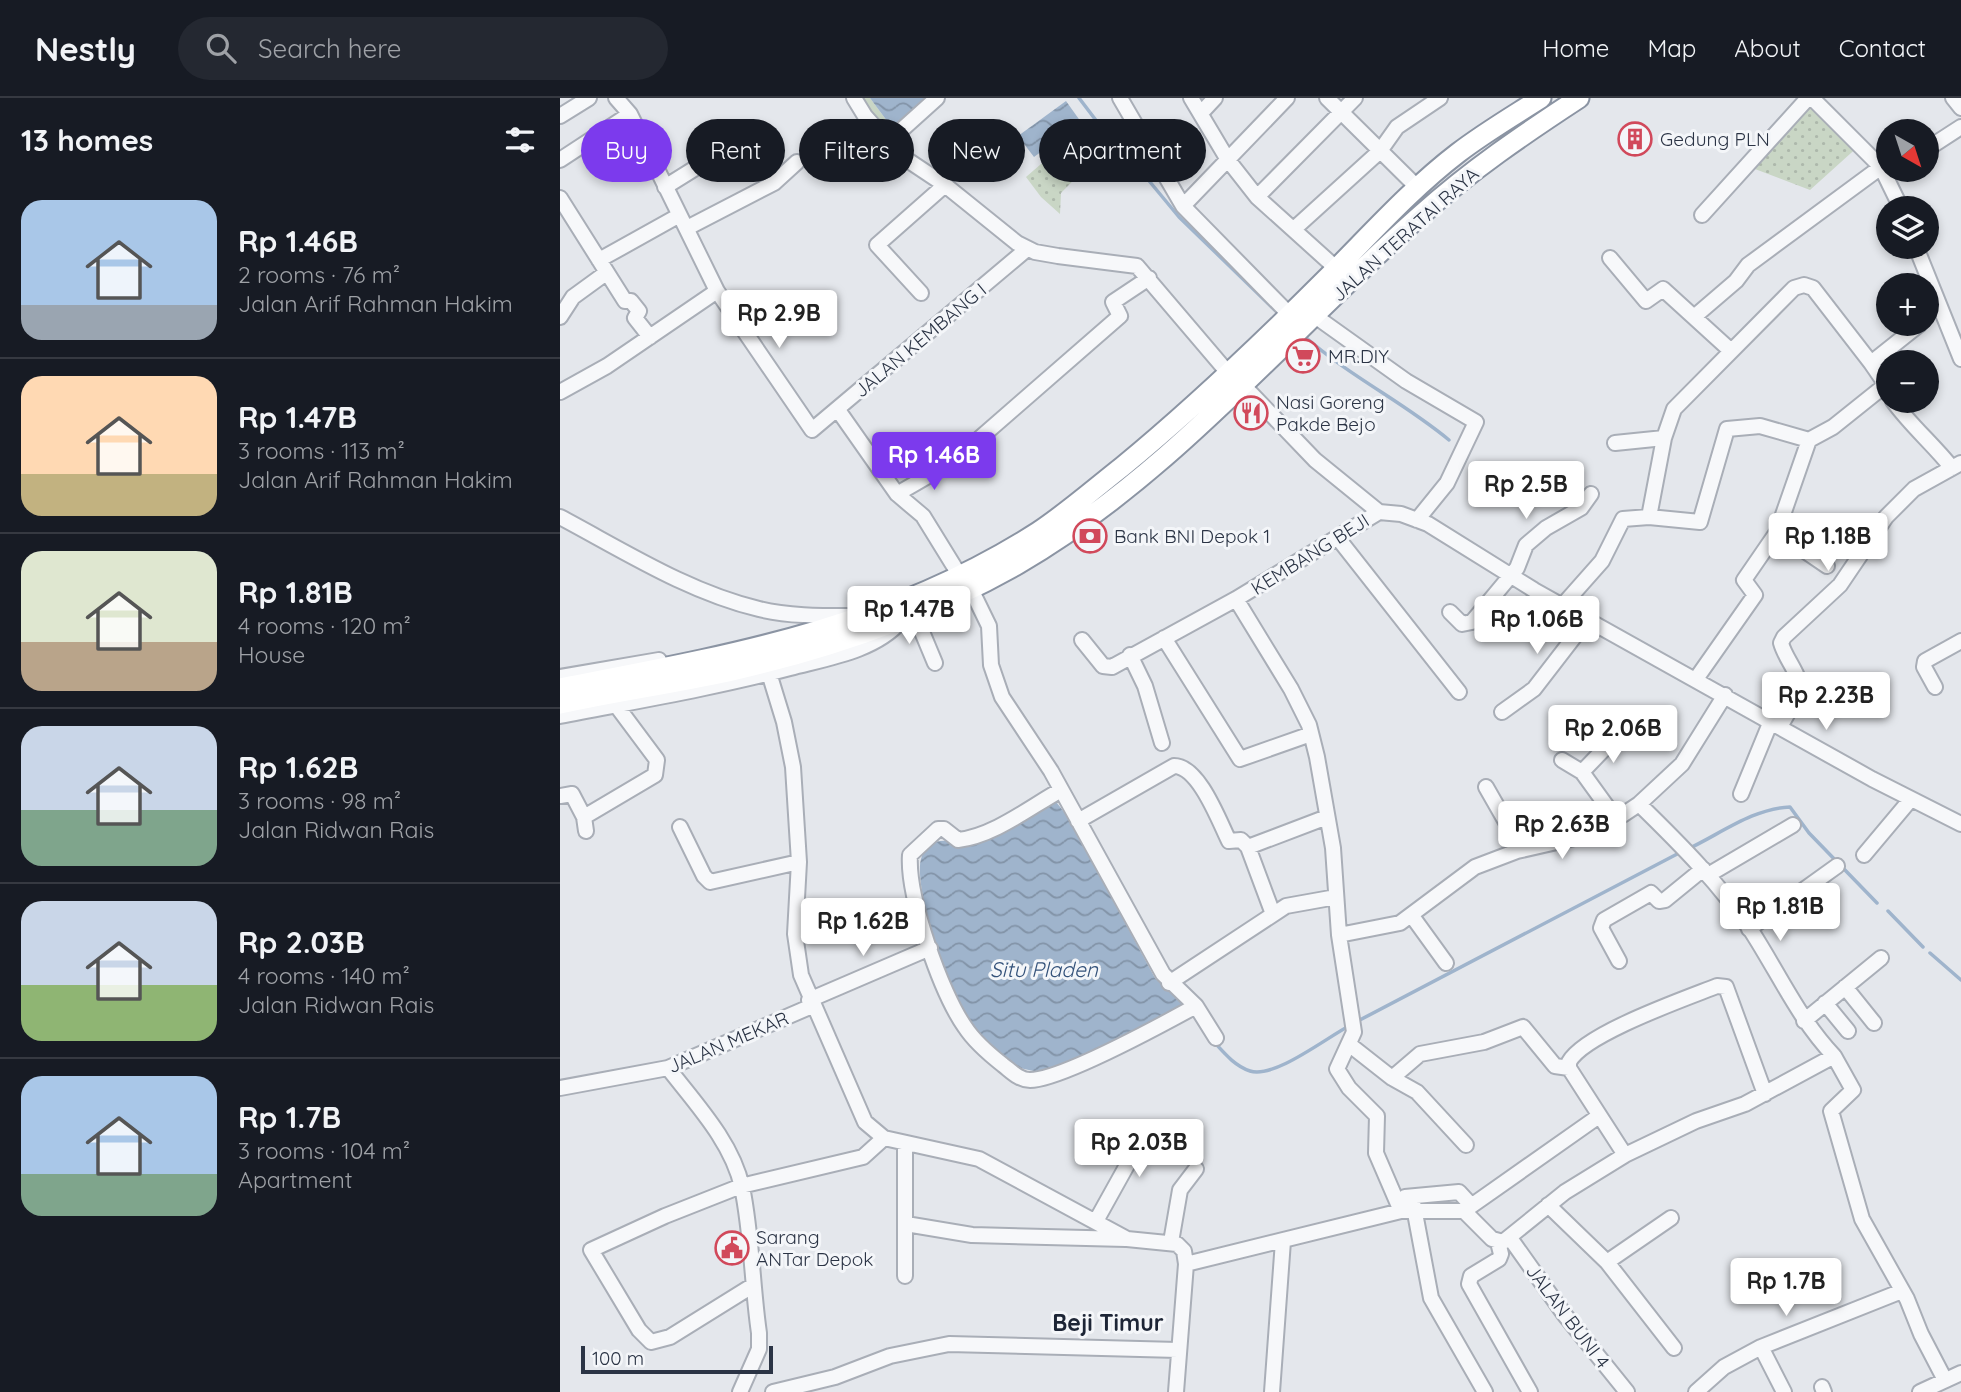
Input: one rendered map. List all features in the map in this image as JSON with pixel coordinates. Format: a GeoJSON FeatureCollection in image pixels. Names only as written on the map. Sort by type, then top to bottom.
{"type":"FeatureCollection","features":[{"type":"Feature","properties":{"kind":"highway","name":"JALAN TERATAI RAYA"},"geometry":{"type":"LineString","coordinates":[[1344,275],[1473,171],[1579,98]]}},
{"type":"Feature","properties":{"kind":"highway","name":"JALAN TERATAI RAYA"},"geometry":{"type":"LineString","coordinates":[[966,582],[1080,524],[1171,449],[1236,379],[1344,275],[1418,188],[1457,154],[1538,99]]}},
{"type":"Feature","properties":{"kind":"highway"},"geometry":{"type":"LineString","coordinates":[[560,704],[726,672],[864,616],[966,582]]}},
{"type":"Feature","properties":{"kind":"highway"},"geometry":{"type":"LineString","coordinates":[[560,688],[787,649],[909,618],[966,582]]}},
{"type":"Feature","properties":{"kind":"street"},"geometry":{"type":"LineString","coordinates":[[560,116],[589,98]]}},
{"type":"Feature","properties":{"kind":"street"},"geometry":{"type":"LineString","coordinates":[[560,392],[717,292],[629,114],[616,98]]}},
{"type":"Feature","properties":{"kind":"street"},"geometry":{"type":"LineString","coordinates":[[854,98],[869,119]]}},
{"type":"Feature","properties":{"kind":"street"},"geometry":{"type":"LineString","coordinates":[[914,119],[937,98]]}},
{"type":"Feature","properties":{"kind":"street"},"geometry":{"type":"LineString","coordinates":[[1121,98],[1183,206],[1294,324],[1406,381],[1476,422],[1447,483],[1417,520]]}},
{"type":"Feature","properties":{"kind":"street"},"geometry":{"type":"LineString","coordinates":[[1191,98],[1228,160],[1257,197],[1344,275]]}},
{"type":"Feature","properties":{"kind":"street"},"geometry":{"type":"LineString","coordinates":[[1201,113],[1215,98]]}},
{"type":"Feature","properties":{"kind":"street"},"geometry":{"type":"LineString","coordinates":[[1183,206],[1287,98]]}},
{"type":"Feature","properties":{"kind":"street"},"geometry":{"type":"LineString","coordinates":[[1327,98],[1418,188]]}},
{"type":"Feature","properties":{"kind":"street"},"geometry":{"type":"LineString","coordinates":[[1257,197],[1356,98]]}},
{"type":"Feature","properties":{"kind":"street"},"geometry":{"type":"LineString","coordinates":[[1294,229],[1380,151],[1397,127],[1440,98]]}},
{"type":"Feature","properties":{"kind":"street"},"geometry":{"type":"LineString","coordinates":[[1702,215],[1810,98],[1876,160]]}},
{"type":"Feature","properties":{"kind":"street"},"geometry":{"type":"LineString","coordinates":[[1953,98],[1961,108]]}},
{"type":"Feature","properties":{"kind":"street"},"geometry":{"type":"LineString","coordinates":[[560,160],[629,114]]}},
{"type":"Feature","properties":{"kind":"street"},"geometry":{"type":"LineString","coordinates":[[1939,141],[1961,127]]}},
{"type":"Feature","properties":{"kind":"street"},"geometry":{"type":"LineString","coordinates":[[687,228],[774,183],[797,162]]}},
{"type":"Feature","properties":{"kind":"street"},"geometry":{"type":"LineString","coordinates":[[914,163],[998,230],[1027,249],[1084,261],[1137,266],[1236,379],[1315,460],[1378,512]]}},
{"type":"Feature","properties":{"kind":"street"},"geometry":{"type":"LineString","coordinates":[[665,187],[686,174]]}},
{"type":"Feature","properties":{"kind":"street"},"geometry":{"type":"LineString","coordinates":[[1694,317],[1736,281],[1748,265],[1876,179]]}},
{"type":"Feature","properties":{"kind":"street"},"geometry":{"type":"LineString","coordinates":[[921,293],[877,245],[945,185]]}},
{"type":"Feature","properties":{"kind":"street"},"geometry":{"type":"LineString","coordinates":[[560,198],[625,301],[631,301],[639,311],[635,318],[650,337]]}},
{"type":"Feature","properties":{"kind":"street"},"geometry":{"type":"LineString","coordinates":[[560,317],[573,297],[602,266],[678,216]]}},
{"type":"Feature","properties":{"kind":"street","name":"JALAN KEMBANG I"},"geometry":{"type":"LineString","coordinates":[[717,292],[813,430],[1027,249]]}},
{"type":"Feature","properties":{"kind":"street"},"geometry":{"type":"LineString","coordinates":[[1610,258],[1646,301],[1663,289],[1730,351]]}},
{"type":"Feature","properties":{"kind":"street"},"geometry":{"type":"LineString","coordinates":[[1921,259],[1961,359]]}},
{"type":"Feature","properties":{"kind":"street"},"geometry":{"type":"LineString","coordinates":[[980,438],[1120,316],[1113,302],[1149,278]]}},
{"type":"Feature","properties":{"kind":"street"},"geometry":{"type":"LineString","coordinates":[[1648,517],[1664,438],[1674,409],[1794,288],[1804,285],[1813,288],[1876,370]]}},
{"type":"Feature","properties":{"kind":"street"},"geometry":{"type":"LineString","coordinates":[[1871,363],[1905,336]]}},
{"type":"Feature","properties":{"kind":"street"},"geometry":{"type":"LineString","coordinates":[[1563,605],[1602,561],[1623,519],[1648,517],[1700,522],[1727,429],[1760,426],[1808,440],[1833,427],[1876,398]]}},
{"type":"Feature","properties":{"kind":"street"},"geometry":{"type":"LineString","coordinates":[[838,410],[897,494],[923,516],[966,582],[989,626],[991,665],[997,686],[1061,790],[1169,983],[1216,1038]]}},
{"type":"Feature","properties":{"kind":"street"},"geometry":{"type":"LineString","coordinates":[[1741,793],[1800,681],[1783,650],[1781,643],[1784,637],[1840,585],[1886,517],[1914,489],[1957,465],[1925,435],[1913,428],[1902,413]]}},
{"type":"Feature","properties":{"kind":"street"},"geometry":{"type":"LineString","coordinates":[[1615,443],[1664,438]]}},
{"type":"Feature","properties":{"kind":"street"},"geometry":{"type":"LineString","coordinates":[[1696,679],[1755,595],[1744,580],[1777,532],[1808,440]]}},
{"type":"Feature","properties":{"kind":"street"},"geometry":{"type":"LineString","coordinates":[[897,494],[954,461]]}},
{"type":"Feature","properties":{"kind":"street"},"geometry":{"type":"LineString","coordinates":[[1450,612],[1462,624],[1469,624],[1511,576],[1526,545],[1546,528],[1581,508],[1591,494]]}},
{"type":"Feature","properties":{"kind":"street","name":"KEMBANG BEJI"},"geometry":{"type":"LineString","coordinates":[[1406,1204],[1376,1153],[1377,1116],[1338,1073],[1352,1032],[1327,817],[1311,734],[1291,689],[1236,599],[1378,512],[1401,514],[1417,520],[1511,576],[1911,799],[1961,824]]}},
{"type":"Feature","properties":{"kind":"street"},"geometry":{"type":"LineString","coordinates":[[560,517],[703,590],[758,609],[864,616]]}},
{"type":"Feature","properties":{"kind":"street"},"geometry":{"type":"LineString","coordinates":[[1777,532],[1827,566]]}},
{"type":"Feature","properties":{"kind":"street"},"geometry":{"type":"LineString","coordinates":[[1337,537],[1458,692]]}},
{"type":"Feature","properties":{"kind":"street"},"geometry":{"type":"LineString","coordinates":[[1082,640],[1108,669],[1236,599]]}},
{"type":"Feature","properties":{"kind":"street"},"geometry":{"type":"LineString","coordinates":[[560,677],[675,657],[836,616]]}},
{"type":"Feature","properties":{"kind":"street"},"geometry":{"type":"LineString","coordinates":[[560,716],[704,690],[769,673],[872,644],[890,634],[909,618],[935,663]]}},
{"type":"Feature","properties":{"kind":"street"},"geometry":{"type":"LineString","coordinates":[[1502,712],[1534,689],[1588,619]]}},
{"type":"Feature","properties":{"kind":"street"},"geometry":{"type":"LineString","coordinates":[[1164,638],[1240,759],[1311,734]]}},
{"type":"Feature","properties":{"kind":"street"},"geometry":{"type":"LineString","coordinates":[[1935,687],[1924,667],[1925,661],[1961,640]]}},
{"type":"Feature","properties":{"kind":"street"},"geometry":{"type":"LineString","coordinates":[[1130,655],[1145,686],[1162,743]]}},
{"type":"Feature","properties":{"kind":"street"},"geometry":{"type":"LineString","coordinates":[[769,673],[790,742],[799,862],[795,934],[801,975],[860,1114],[884,1138],[979,1159],[1127,1239]]}},
{"type":"Feature","properties":{"kind":"street"},"geometry":{"type":"LineString","coordinates":[[1339,935],[1391,926],[1412,916],[1466,873],[1517,851],[1583,836],[1616,819],[1639,804],[1686,760],[1725,695]]}},
{"type":"Feature","properties":{"kind":"street"},"geometry":{"type":"LineString","coordinates":[[560,796],[572,794],[576,798],[585,824],[655,775],[659,767],[657,760],[616,705]]}},
{"type":"Feature","properties":{"kind":"street"},"geometry":{"type":"LineString","coordinates":[[1582,772],[1632,719]]}},
{"type":"Feature","properties":{"kind":"street"},"geometry":{"type":"LineString","coordinates":[[1562,760],[1582,772],[1616,819]]}},
{"type":"Feature","properties":{"kind":"street"},"geometry":{"type":"LineString","coordinates":[[1078,821],[1174,766],[1180,766],[1195,777],[1229,841],[1241,840],[1248,847],[1273,914]]}},
{"type":"Feature","properties":{"kind":"street"},"geometry":{"type":"LineString","coordinates":[[1486,787],[1506,822],[1517,851]]}},
{"type":"Feature","properties":{"kind":"street"},"geometry":{"type":"LineString","coordinates":[[1061,790],[982,834],[965,840],[958,841],[944,829],[939,829],[912,852],[914,893],[930,948],[962,1024],[993,1058],[1021,1078],[1045,1077],[1076,1065],[1193,1008]]}},
{"type":"Feature","properties":{"kind":"street"},"geometry":{"type":"LineString","coordinates":[[1864,855],[1911,799]]}},
{"type":"Feature","properties":{"kind":"street"},"geometry":{"type":"LineString","coordinates":[[1639,804],[1702,867],[1749,929],[1804,1021],[1834,1056],[1853,1090],[1836,1105],[1832,1116],[1862,1219],[1902,1291],[1945,1380]]}},
{"type":"Feature","properties":{"kind":"street"},"geometry":{"type":"LineString","coordinates":[[1248,847],[1327,817]]}},
{"type":"Feature","properties":{"kind":"street"},"geometry":{"type":"LineString","coordinates":[[1619,961],[1601,928],[1604,920],[1651,893],[1659,901],[1665,900],[1702,867],[1793,825]]}},
{"type":"Feature","properties":{"kind":"street"},"geometry":{"type":"LineString","coordinates":[[680,827],[704,876],[710,882],[799,862]]}},
{"type":"Feature","properties":{"kind":"street"},"geometry":{"type":"LineString","coordinates":[[1749,929],[1837,866]]}},
{"type":"Feature","properties":{"kind":"street"},"geometry":{"type":"LineString","coordinates":[[1169,983],[1273,914],[1293,904],[1336,897]]}},
{"type":"Feature","properties":{"kind":"street"},"geometry":{"type":"LineString","coordinates":[[1412,916],[1446,963]]}},
{"type":"Feature","properties":{"kind":"street","name":"JALAN MEKAR"},"geometry":{"type":"LineString","coordinates":[[560,1088],[668,1068],[930,948]]}},
{"type":"Feature","properties":{"kind":"street"},"geometry":{"type":"LineString","coordinates":[[1804,1021],[1881,958]]}},
{"type":"Feature","properties":{"kind":"street"},"geometry":{"type":"LineString","coordinates":[[1625,1155],[1569,1068],[1571,1057],[1580,1048],[1652,1012],[1722,985],[1730,992],[1765,1094]]}},
{"type":"Feature","properties":{"kind":"street"},"geometry":{"type":"LineString","coordinates":[[1845,987],[1874,1023]]}},
{"type":"Feature","properties":{"kind":"street"},"geometry":{"type":"LineString","coordinates":[[1825,1003],[1848,1031]]}},
{"type":"Feature","properties":{"kind":"street"},"geometry":{"type":"LineString","coordinates":[[1392,1078],[1420,1054],[1484,1042],[1523,1027],[1555,1066],[1569,1068]]}},
{"type":"Feature","properties":{"kind":"street"},"geometry":{"type":"LineString","coordinates":[[1352,1032],[1392,1078],[1417,1093],[1466,1144]]}},
{"type":"Feature","properties":{"kind":"street"},"geometry":{"type":"LineString","coordinates":[[1530,1392],[1469,1284],[1471,1276],[1499,1259],[1504,1240],[1548,1205],[1625,1155],[1696,1121],[1765,1094],[1834,1056]]}},
{"type":"Feature","properties":{"kind":"street"},"geometry":{"type":"LineString","coordinates":[[668,1068],[727,1149],[741,1186],[759,1349],[740,1392]]}},
{"type":"Feature","properties":{"kind":"street"},"geometry":{"type":"LineString","coordinates":[[1186,1264],[1283,1241],[1406,1204],[1468,1208],[1599,1116]]}},
{"type":"Feature","properties":{"kind":"street"},"geometry":{"type":"LineString","coordinates":[[1096,1221],[1131,1158],[1175,1129]]}},
{"type":"Feature","properties":{"kind":"street"},"geometry":{"type":"LineString","coordinates":[[752,1286],[670,1337],[651,1342],[639,1330],[592,1250],[665,1216],[741,1186],[863,1157],[884,1138]]}},
{"type":"Feature","properties":{"kind":"street"},"geometry":{"type":"LineString","coordinates":[[905,1143],[905,1276]]}},
{"type":"Feature","properties":{"kind":"street"},"geometry":{"type":"LineString","coordinates":[[1171,1242],[1180,1190],[1196,1169]]}},
{"type":"Feature","properties":{"kind":"street"},"geometry":{"type":"LineString","coordinates":[[1406,1204],[1431,1298],[1485,1392]]}},
{"type":"Feature","properties":{"kind":"street"},"geometry":{"type":"LineString","coordinates":[[1548,1205],[1607,1262],[1674,1348]]}},
{"type":"Feature","properties":{"kind":"street","name":"JALAN BUNI 4"},"geometry":{"type":"LineString","coordinates":[[1468,1208],[1504,1240],[1627,1392]]}},
{"type":"Feature","properties":{"kind":"street"},"geometry":{"type":"LineString","coordinates":[[1607,1262],[1671,1218]]}},
{"type":"Feature","properties":{"kind":"street"},"geometry":{"type":"LineString","coordinates":[[906,1224],[972,1236],[1171,1242],[1184,1251],[1186,1264],[1177,1392]]}},
{"type":"Feature","properties":{"kind":"street"},"geometry":{"type":"LineString","coordinates":[[1272,1392],[1283,1241]]}},
{"type":"Feature","properties":{"kind":"street"},"geometry":{"type":"LineString","coordinates":[[1696,1392],[1724,1367],[1761,1348],[1902,1291]]}},
{"type":"Feature","properties":{"kind":"street"},"geometry":{"type":"LineString","coordinates":[[773,1392],[835,1377],[890,1356],[949,1344],[1178,1350]]}},
{"type":"Feature","properties":{"kind":"street"},"geometry":{"type":"LineString","coordinates":[[1761,1348],[1784,1392]]}},
{"type":"Feature","properties":{"kind":"street"},"geometry":{"type":"LineString","coordinates":[[1920,1392],[1961,1373]]}},
{"type":"Feature","properties":{"kind":"green space"},"geometry":{"type":"Polygon","coordinates":[[[854,98],[870,98],[886,119],[869,119],[854,98]]]}},
{"type":"Feature","properties":{"kind":"green space"},"geometry":{"type":"Polygon","coordinates":[[[1808,98],[1861,144],[1810,190],[1747,166],[1808,98]]]}},
{"type":"Feature","properties":{"kind":"green space"},"geometry":{"type":"Polygon","coordinates":[[[1039,166],[1039,182],[1072,182],[1061,193],[1060,214],[1041,197],[1026,177],[1039,166]]]}},
{"type":"Feature","properties":{"kind":"water"},"geometry":{"type":"Polygon","coordinates":[[[870,98],[933,98],[906,119],[886,119],[870,98]]]}},
{"type":"Feature","properties":{"kind":"water"},"geometry":{"type":"Polygon","coordinates":[[[1066,101],[1079,119],[1041,119],[1066,101]]]}},
{"type":"Feature","properties":{"kind":"water"},"geometry":{"type":"Polygon","coordinates":[[[1039,121],[1039,153],[1034,157],[1025,145],[1025,131],[1039,121]]]}},
{"type":"Feature","properties":{"kind":"water","name":"Situ Pladen"},"geometry":{"type":"Polygon","coordinates":[[[1053,798],[1068,817],[1155,978],[1168,990],[1189,1001],[1180,1014],[1048,1072],[1023,1069],[1003,1060],[968,1026],[943,970],[922,894],[920,873],[923,854],[933,843],[954,842],[1053,798]]]}},
{"type":"Feature","properties":{"kind":"waterway"},"geometry":{"type":"LineString","coordinates":[[1079,98],[1114,144],[1121,147],[1179,217],[1279,314]]}},
{"type":"Feature","properties":{"kind":"waterway"},"geometry":{"type":"LineString","coordinates":[[1303,335],[1339,364],[1449,440]]}},
{"type":"Feature","properties":{"kind":"waterway"},"geometry":{"type":"LineString","coordinates":[[1688,849],[1750,817],[1777,808],[1790,807],[1809,833],[1877,903]]}},
{"type":"Feature","properties":{"kind":"waterway"},"geometry":{"type":"LineString","coordinates":[[1356,1022],[1681,852]]}},
{"type":"Feature","properties":{"kind":"waterway"},"geometry":{"type":"LineString","coordinates":[[1888,911],[1923,947]]}},
{"type":"Feature","properties":{"kind":"waterway"},"geometry":{"type":"LineString","coordinates":[[1930,953],[1961,980]]}},
{"type":"Feature","properties":{"kind":"waterway"},"geometry":{"type":"LineString","coordinates":[[1215,1043],[1240,1066],[1260,1072],[1300,1056],[1349,1026]]}},
{"type":"Feature","properties":{"kind":"place","name":"Gedung PLN"},"geometry":{"type":"Point","coordinates":[1635,139]}},
{"type":"Feature","properties":{"kind":"place","name":"MR.DIY"},"geometry":{"type":"Point","coordinates":[1303,356]}},
{"type":"Feature","properties":{"kind":"place","name":"Nasi Goreng Pakde Bejo"},"geometry":{"type":"Point","coordinates":[1251,413]}},
{"type":"Feature","properties":{"kind":"place","name":"Bank BNI Depok 1"},"geometry":{"type":"Point","coordinates":[1090,536]}},
{"type":"Feature","properties":{"kind":"place","name":"Sarang ANTar Depok"},"geometry":{"type":"Point","coordinates":[732,1248]}},
{"type":"Feature","properties":{"kind":"district","name":"Beji Timur"},"geometry":{"type":"Point","coordinates":[1108,1323]}}]}
